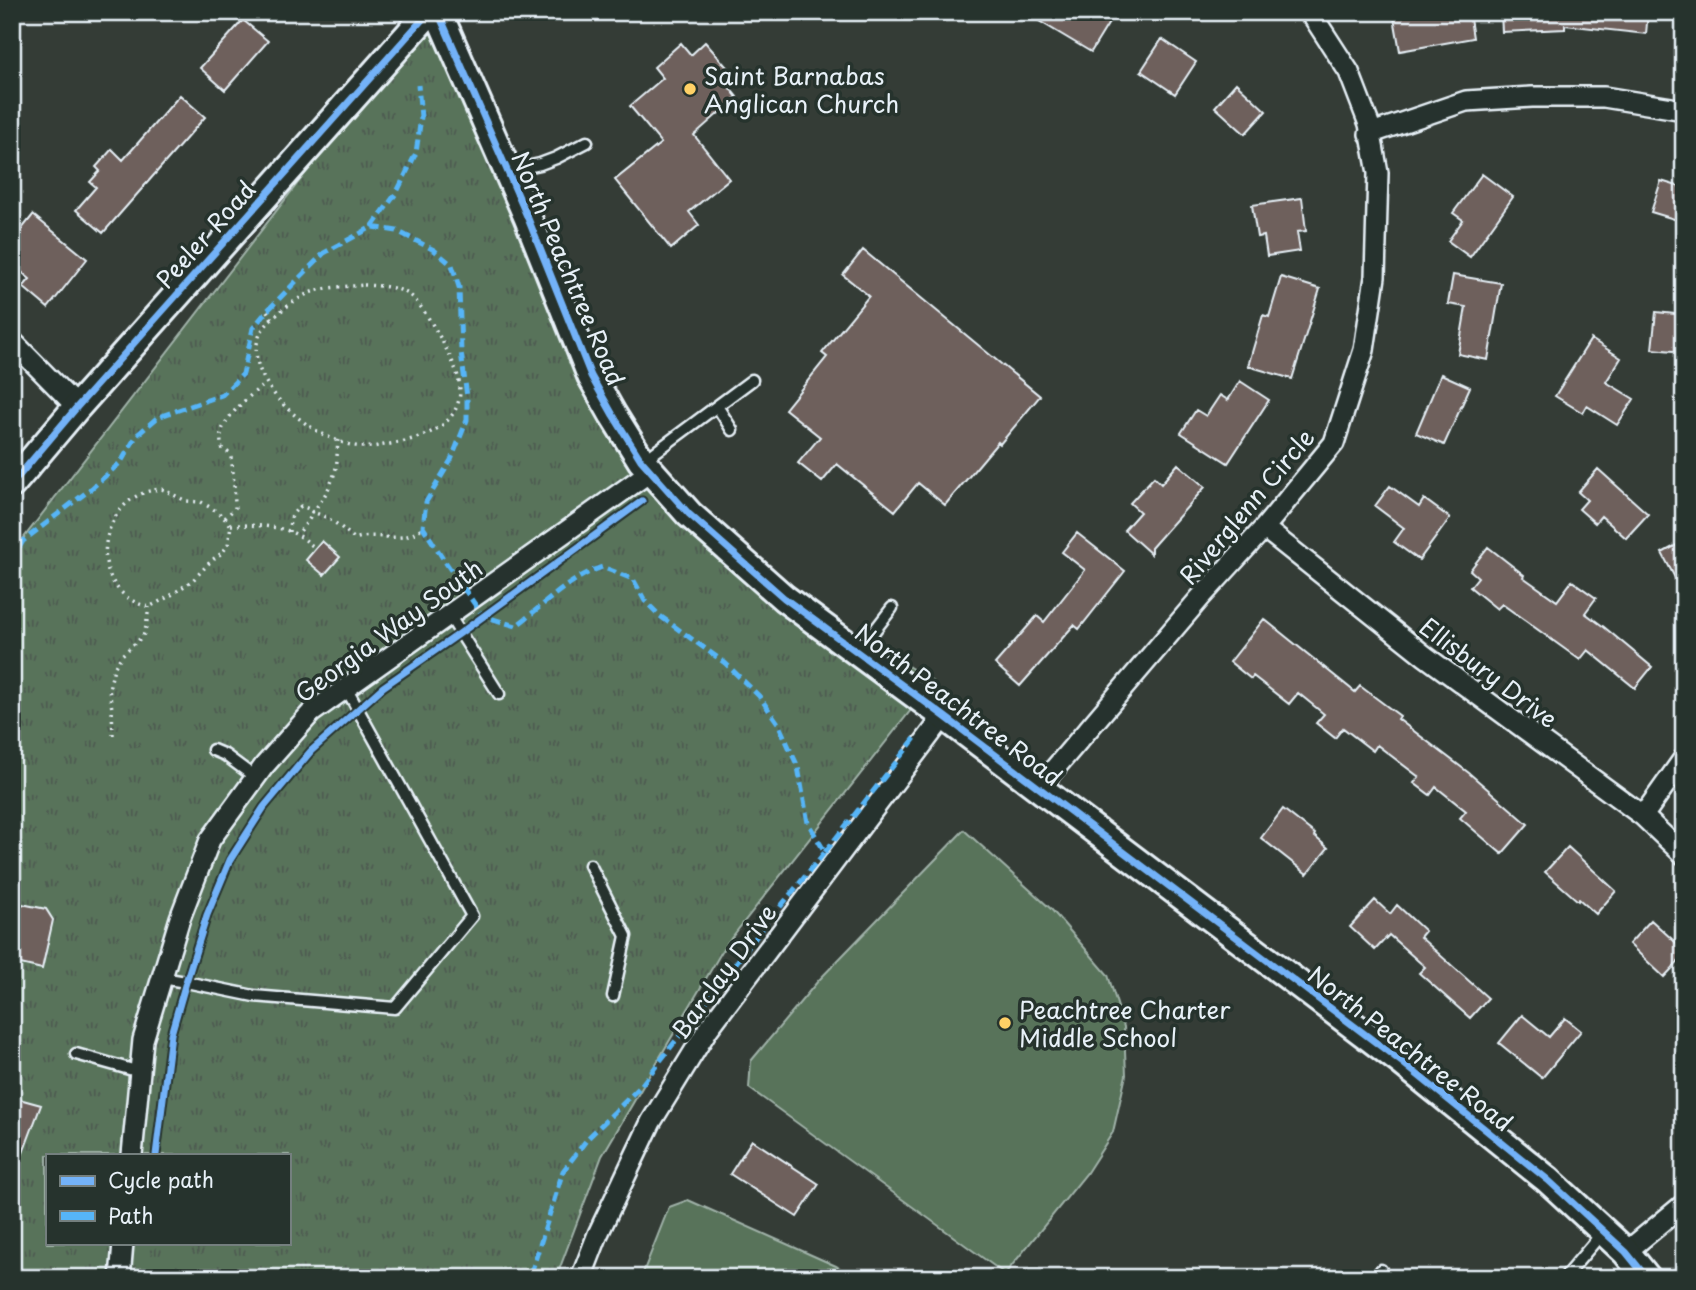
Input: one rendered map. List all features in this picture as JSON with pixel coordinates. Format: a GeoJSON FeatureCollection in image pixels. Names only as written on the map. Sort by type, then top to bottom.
{"type":"FeatureCollection","features":[{"type":"Feature","properties":{"kind":"street","name":"Peeler Road"},"geometry":{"type":"LineString","coordinates":[[12,484],[429,12]]}},
{"type":"Feature","properties":{"kind":"street","name":"North Peachtree Road"},"geometry":{"type":"LineString","coordinates":[[438,12],[508,172],[591,376],[646,466],[689,514],[784,598],[1403,1063],[1548,1180],[1603,1231],[1635,1267]]}},
{"type":"Feature","properties":{"kind":"street","name":"Riverglenn Circle"},"geometry":{"type":"LineString","coordinates":[[1039,788],[1334,443],[1364,350],[1375,277],[1378,173],[1368,124],[1349,72],[1308,12]]}},
{"type":"Feature","properties":{"kind":"street"},"geometry":{"type":"LineString","coordinates":[[1369,134],[1466,101],[1604,97],[1684,110]]}},
{"type":"Feature","properties":{"kind":"street"},"geometry":{"type":"LineString","coordinates":[[12,341],[78,407]]}},
{"type":"Feature","properties":{"kind":"street","name":"Georgia Way South"},"geometry":{"type":"LineString","coordinates":[[132,1154],[143,1040],[180,918],[210,840],[264,766],[311,713],[449,615],[646,466]]}},
{"type":"Feature","properties":{"kind":"street","name":"Ellisbury Drive"},"geometry":{"type":"LineString","coordinates":[[1264,528],[1425,656],[1643,816],[1684,855]]}},
{"type":"Feature","properties":{"kind":"street","name":"Barclay Drive"},"geometry":{"type":"LineString","coordinates":[[581,1278],[598,1234],[651,1122],[708,1029],[944,716]]}},
{"type":"Feature","properties":{"kind":"street"},"geometry":{"type":"LineString","coordinates":[[1643,816],[1684,758]]}},
{"type":"Feature","properties":{"kind":"street"},"geometry":{"type":"LineString","coordinates":[[1635,1267],[1684,1204]]}},
{"type":"Feature","properties":{"kind":"street"},"geometry":{"type":"LineString","coordinates":[[120,1278],[123,1244]]}},
{"type":"Feature","properties":{"kind":"lane"},"geometry":{"type":"LineString","coordinates":[[508,172],[548,161],[587,142]]}},
{"type":"Feature","properties":{"kind":"lane"},"geometry":{"type":"LineString","coordinates":[[646,466],[654,453],[752,380]]}},
{"type":"Feature","properties":{"kind":"lane"},"geometry":{"type":"LineString","coordinates":[[717,406],[732,430]]}},
{"type":"Feature","properties":{"kind":"lane"},"geometry":{"type":"LineString","coordinates":[[858,653],[892,608]]}},
{"type":"Feature","properties":{"kind":"lane"},"geometry":{"type":"LineString","coordinates":[[449,615],[499,694]]}},
{"type":"Feature","properties":{"kind":"lane"},"geometry":{"type":"LineString","coordinates":[[162,978],[254,996],[395,1008],[472,916],[346,688]]}},
{"type":"Feature","properties":{"kind":"lane"},"geometry":{"type":"LineString","coordinates":[[213,750],[225,755],[256,778]]}},
{"type":"Feature","properties":{"kind":"lane"},"geometry":{"type":"LineString","coordinates":[[590,865],[625,936],[613,996]]}},
{"type":"Feature","properties":{"kind":"lane"},"geometry":{"type":"LineString","coordinates":[[76,1054],[140,1072]]}},
{"type":"Feature","properties":{"kind":"lane"},"geometry":{"type":"LineString","coordinates":[[1564,1278],[1603,1231]]}},
{"type":"Feature","properties":{"kind":"path"},"geometry":{"type":"LineString","coordinates":[[365,285],[397,289],[413,297],[421,305],[452,359],[462,385],[458,405],[452,414],[425,436],[405,442],[363,447],[316,431],[295,416],[265,384],[257,349],[264,327],[272,319],[309,293],[365,285]]}},
{"type":"Feature","properties":{"kind":"path"},"geometry":{"type":"LineString","coordinates":[[267,311],[272,319]]}},
{"type":"Feature","properties":{"kind":"path"},"geometry":{"type":"LineString","coordinates":[[225,518],[235,508],[235,494],[231,459],[229,453],[221,447],[222,430],[234,412],[265,384]]}},
{"type":"Feature","properties":{"kind":"path"},"geometry":{"type":"LineString","coordinates":[[298,534],[319,505],[331,481],[339,440]]}},
{"type":"Feature","properties":{"kind":"path"},"geometry":{"type":"LineString","coordinates":[[162,489],[186,501],[201,502],[218,512],[231,525],[228,545],[222,553],[193,580],[149,607],[131,601],[111,580],[107,567],[106,544],[116,516],[141,494],[162,489]]}},
{"type":"Feature","properties":{"kind":"path"},"geometry":{"type":"LineString","coordinates":[[289,532],[290,518],[301,506],[327,517],[355,539],[363,536],[402,536],[412,534],[423,527]]}},
{"type":"Feature","properties":{"kind":"path"},"geometry":{"type":"LineString","coordinates":[[231,525],[258,525],[298,534],[313,546]]}},
{"type":"Feature","properties":{"kind":"path"},"geometry":{"type":"LineString","coordinates":[[113,735],[109,689],[114,668],[122,654],[143,636],[149,607]]}},
{"type":"Feature","properties":{"kind":"green space"},"geometry":{"type":"Polygon","coordinates":[[[430,12],[592,363],[710,541],[933,682],[725,946],[602,1156],[556,1278],[12,1278],[12,553],[430,12]]]}},
{"type":"Feature","properties":{"kind":"green space"},"geometry":{"type":"Polygon","coordinates":[[[964,830],[1051,909],[1108,975],[1124,1027],[1126,1075],[1113,1132],[1086,1174],[1005,1274],[749,1088],[751,1061],[818,981],[964,830]]]}},
{"type":"Feature","properties":{"kind":"green space"},"geometry":{"type":"Polygon","coordinates":[[[688,1200],[836,1266],[855,1278],[641,1278],[669,1207],[688,1200]]]}},
{"type":"Feature","properties":{"kind":"building"},"geometry":{"type":"Polygon","coordinates":[[[1024,12],[1096,12],[1110,21],[1091,52],[1024,12]]]}},
{"type":"Feature","properties":{"kind":"building"},"geometry":{"type":"Polygon","coordinates":[[[1393,12],[1469,12],[1473,38],[1400,51],[1393,12]]]}},
{"type":"Feature","properties":{"kind":"building"},"geometry":{"type":"Polygon","coordinates":[[[1501,12],[1648,12],[1646,34],[1565,25],[1565,29],[1502,32],[1501,12]]]}},
{"type":"Feature","properties":{"kind":"building"},"geometry":{"type":"Polygon","coordinates":[[[243,20],[268,41],[225,90],[200,68],[243,20]]]}},
{"type":"Feature","properties":{"kind":"building"},"geometry":{"type":"Polygon","coordinates":[[[1162,39],[1196,62],[1175,94],[1141,71],[1162,39]]]}},
{"type":"Feature","properties":{"kind":"building"},"geometry":{"type":"Polygon","coordinates":[[[705,42],[733,74],[724,81],[737,97],[694,135],[729,179],[689,212],[699,225],[671,249],[615,180],[661,143],[630,106],[663,78],[654,67],[681,43],[691,55],[705,42]]]}},
{"type":"Feature","properties":{"kind":"building"},"geometry":{"type":"Polygon","coordinates":[[[1236,83],[1266,111],[1245,134],[1215,107],[1236,83]]]}},
{"type":"Feature","properties":{"kind":"building"},"geometry":{"type":"Polygon","coordinates":[[[180,95],[205,117],[103,233],[76,210],[96,187],[90,182],[100,171],[96,167],[112,149],[123,160],[180,95]]]}},
{"type":"Feature","properties":{"kind":"building"},"geometry":{"type":"Polygon","coordinates":[[[1482,174],[1513,197],[1470,257],[1448,241],[1463,220],[1453,213],[1482,174]]]}},
{"type":"Feature","properties":{"kind":"building"},"geometry":{"type":"Polygon","coordinates":[[[1661,181],[1684,188],[1684,222],[1651,212],[1661,181]]]}},
{"type":"Feature","properties":{"kind":"building"},"geometry":{"type":"Polygon","coordinates":[[[1302,198],[1306,231],[1297,232],[1300,251],[1267,256],[1264,236],[1257,237],[1252,205],[1302,198]]]}},
{"type":"Feature","properties":{"kind":"building"},"geometry":{"type":"Polygon","coordinates":[[[33,215],[87,259],[48,308],[23,287],[30,279],[12,264],[12,241],[33,215]]]}},
{"type":"Feature","properties":{"kind":"building"},"geometry":{"type":"Polygon","coordinates":[[[863,250],[1040,396],[945,505],[918,483],[895,511],[837,464],[822,482],[798,463],[820,437],[785,409],[827,357],[822,353],[869,296],[843,275],[863,250]]]}},
{"type":"Feature","properties":{"kind":"building"},"geometry":{"type":"Polygon","coordinates":[[[1453,275],[1501,283],[1488,360],[1458,354],[1466,307],[1448,304],[1453,275]]]}},
{"type":"Feature","properties":{"kind":"building"},"geometry":{"type":"Polygon","coordinates":[[[1281,277],[1320,289],[1292,379],[1248,366],[1263,315],[1269,317],[1281,277]]]}},
{"type":"Feature","properties":{"kind":"building"},"geometry":{"type":"Polygon","coordinates":[[[1656,312],[1684,315],[1684,352],[1652,349],[1656,312]]]}},
{"type":"Feature","properties":{"kind":"building"},"geometry":{"type":"Polygon","coordinates":[[[1591,339],[1621,358],[1606,382],[1634,399],[1617,425],[1587,406],[1583,413],[1555,396],[1591,339]]]}},
{"type":"Feature","properties":{"kind":"building"},"geometry":{"type":"Polygon","coordinates":[[[1441,374],[1470,387],[1444,445],[1416,433],[1441,374]]]}},
{"type":"Feature","properties":{"kind":"building"},"geometry":{"type":"Polygon","coordinates":[[[1240,381],[1269,400],[1228,463],[1181,433],[1196,410],[1206,416],[1220,395],[1228,400],[1240,381]]]}},
{"type":"Feature","properties":{"kind":"building"},"geometry":{"type":"Polygon","coordinates":[[[1178,464],[1205,487],[1151,548],[1151,554],[1124,530],[1140,512],[1130,503],[1154,477],[1161,484],[1178,464]]]}},
{"type":"Feature","properties":{"kind":"building"},"geometry":{"type":"Polygon","coordinates":[[[1598,469],[1648,514],[1626,538],[1601,516],[1595,523],[1579,509],[1587,500],[1578,492],[1598,469]]]}},
{"type":"Feature","properties":{"kind":"building"},"geometry":{"type":"Polygon","coordinates":[[[1390,486],[1419,507],[1424,499],[1450,518],[1419,560],[1394,542],[1404,528],[1375,506],[1390,486]]]}},
{"type":"Feature","properties":{"kind":"building"},"geometry":{"type":"Polygon","coordinates":[[[1077,533],[1125,571],[1079,629],[1074,625],[1020,686],[995,664],[1037,616],[1044,622],[1085,570],[1062,552],[1077,533]]]}},
{"type":"Feature","properties":{"kind":"building"},"geometry":{"type":"Polygon","coordinates":[[[322,541],[340,557],[324,575],[306,560],[322,541]]]}},
{"type":"Feature","properties":{"kind":"building"},"geometry":{"type":"Polygon","coordinates":[[[1684,541],[1684,595],[1662,553],[1684,541]]]}},
{"type":"Feature","properties":{"kind":"building"},"geometry":{"type":"Polygon","coordinates":[[[1488,547],[1557,601],[1572,581],[1596,598],[1585,613],[1652,667],[1635,688],[1588,650],[1580,660],[1502,604],[1497,609],[1470,587],[1478,577],[1470,570],[1488,547]]]}},
{"type":"Feature","properties":{"kind":"building"},"geometry":{"type":"Polygon","coordinates":[[[1264,619],[1355,692],[1360,686],[1400,716],[1398,719],[1469,773],[1528,824],[1502,854],[1460,818],[1466,811],[1436,787],[1430,795],[1414,783],[1419,777],[1377,745],[1373,751],[1343,728],[1335,738],[1316,723],[1324,714],[1298,693],[1289,704],[1230,662],[1264,619]]]}},
{"type":"Feature","properties":{"kind":"building"},"geometry":{"type":"Polygon","coordinates":[[[1283,809],[1328,848],[1307,874],[1261,838],[1283,809]]]}},
{"type":"Feature","properties":{"kind":"building"},"geometry":{"type":"Polygon","coordinates":[[[1568,847],[1616,891],[1596,914],[1545,872],[1568,847]]]}},
{"type":"Feature","properties":{"kind":"building"},"geometry":{"type":"Polygon","coordinates":[[[1375,900],[1390,914],[1397,905],[1425,931],[1420,937],[1488,998],[1470,1018],[1419,973],[1425,967],[1389,935],[1375,950],[1350,927],[1375,900]]]}},
{"type":"Feature","properties":{"kind":"building"},"geometry":{"type":"Polygon","coordinates":[[[12,902],[46,909],[53,920],[42,969],[12,962],[12,902]]]}},
{"type":"Feature","properties":{"kind":"building"},"geometry":{"type":"Polygon","coordinates":[[[1651,920],[1684,950],[1684,956],[1664,977],[1629,944],[1651,920]]]}},
{"type":"Feature","properties":{"kind":"building"},"geometry":{"type":"Polygon","coordinates":[[[1522,1015],[1549,1037],[1565,1018],[1581,1031],[1542,1078],[1499,1043],[1522,1015]]]}},
{"type":"Feature","properties":{"kind":"building"},"geometry":{"type":"Polygon","coordinates":[[[12,1097],[41,1105],[14,1177],[12,1177],[12,1097]]]}},
{"type":"Feature","properties":{"kind":"building"},"geometry":{"type":"Polygon","coordinates":[[[752,1140],[819,1184],[797,1217],[730,1174],[752,1140]]]}},
{"type":"Feature","properties":{"kind":"marked path"},"geometry":{"type":"LineString","coordinates":[[372,227],[397,192],[416,153],[421,117],[418,85]]}},
{"type":"Feature","properties":{"kind":"marked path"},"geometry":{"type":"LineString","coordinates":[[12,560],[23,541],[121,462],[137,435],[158,417],[222,395],[243,374],[253,328],[324,253],[372,227],[397,231],[434,250],[452,265],[459,287],[467,420],[451,460],[426,502],[423,527],[483,616],[516,626],[568,585],[602,567],[633,579],[645,601],[660,616],[725,663],[759,696],[778,723],[798,767],[808,823],[825,852],[640,1087],[588,1138],[563,1171],[533,1267],[525,1278]]}},
{"type":"Feature","properties":{"kind":"marked path"},"geometry":{"type":"LineString","coordinates":[[12,666],[15,672],[12,679]]}},
{"type":"Feature","properties":{"kind":"marked path"},"geometry":{"type":"LineString","coordinates":[[825,852],[916,737]]}},
{"type":"Feature","properties":{"kind":"cycle path"},"geometry":{"type":"LineString","coordinates":[[12,484],[77,407],[429,12]]}},
{"type":"Feature","properties":{"kind":"cycle path"},"geometry":{"type":"LineString","coordinates":[[438,12],[527,216],[591,376],[641,460],[689,514],[784,598],[1403,1063],[1548,1180],[1626,1252],[1647,1278]]}},
{"type":"Feature","properties":{"kind":"cycle path"},"geometry":{"type":"LineString","coordinates":[[156,1154],[171,1034],[186,982],[207,915],[230,860],[264,807],[311,751],[383,687],[642,501]]}},
{"type":"Feature","properties":{"kind":"place","name":"Saint Barnabas Anglican Church"},"geometry":{"type":"Point","coordinates":[690,89]}},
{"type":"Feature","properties":{"kind":"place","name":"Peachtree Charter Middle School"},"geometry":{"type":"Point","coordinates":[1005,1023]}}]}
